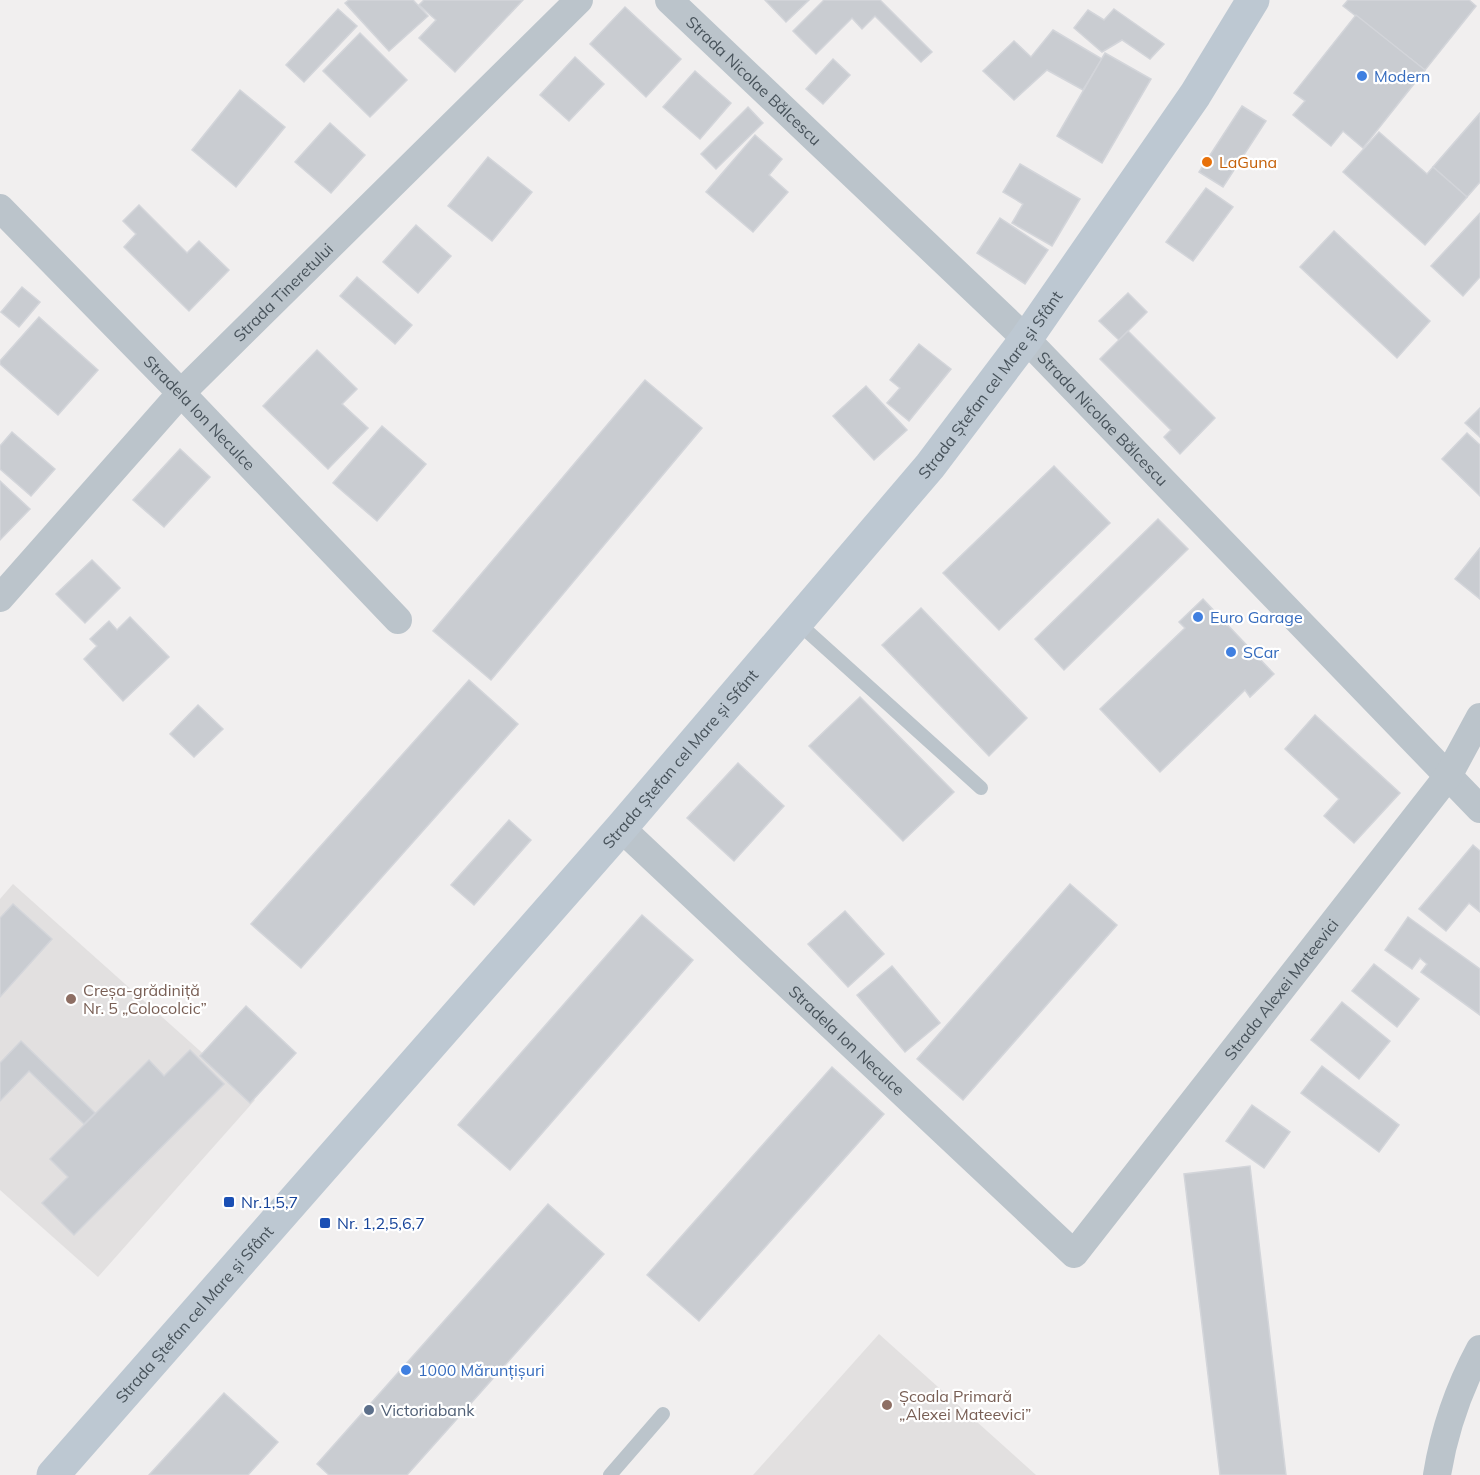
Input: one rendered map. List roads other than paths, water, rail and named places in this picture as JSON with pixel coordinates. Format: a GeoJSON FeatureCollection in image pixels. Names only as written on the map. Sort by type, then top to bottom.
{"type":"FeatureCollection","features":[{"type":"Feature","properties":{"kind":"main road","name":"Strada Ștefan cel Mare și Sfânt"},"geometry":{"type":"LineString","coordinates":[[53,1475],[621,828],[930,466],[1026,339],[1195,95],[1253,0]]}},
{"type":"Feature","properties":{"kind":"street","name":"Strada Tineretului"},"geometry":{"type":"LineString","coordinates":[[0,598],[181,393],[579,0]]}},
{"type":"Feature","properties":{"kind":"street","name":"Strada Nicolae Bălcescu"},"geometry":{"type":"LineString","coordinates":[[669,0],[1026,339],[1480,808]]}},
{"type":"Feature","properties":{"kind":"street","name":"Stradela Ion Neculce"},"geometry":{"type":"LineString","coordinates":[[0,208],[398,620]]}},
{"type":"Feature","properties":{"kind":"street","name":"Strada Alexei Mateevici"},"geometry":{"type":"LineString","coordinates":[[1074,1254],[1448,776],[1480,717]]}},
{"type":"Feature","properties":{"kind":"street","name":"Stradela Ion Neculce"},"geometry":{"type":"LineString","coordinates":[[621,828],[1074,1254]]}},
{"type":"Feature","properties":{"kind":"street"},"geometry":{"type":"LineString","coordinates":[[1437,1475],[1442,1443],[1471,1366],[1480,1349]]}},
{"type":"Feature","properties":{"kind":"lane"},"geometry":{"type":"LineString","coordinates":[[797,622],[981,788]]}},
{"type":"Feature","properties":{"kind":"lane"},"geometry":{"type":"LineString","coordinates":[[610,1475],[663,1414]]}},
{"type":"Feature","properties":{"kind":"place","name":"Modern"},"geometry":{"type":"Point","coordinates":[1362,76]}},
{"type":"Feature","properties":{"kind":"place","name":"LaGuna"},"geometry":{"type":"Point","coordinates":[1207,162]}},
{"type":"Feature","properties":{"kind":"place","name":"Euro Garage"},"geometry":{"type":"Point","coordinates":[1198,617]}},
{"type":"Feature","properties":{"kind":"place","name":"SCar"},"geometry":{"type":"Point","coordinates":[1231,652]}},
{"type":"Feature","properties":{"kind":"place","name":"Creșa-grădiniță Nr. 5 „Colocolcic”"},"geometry":{"type":"Point","coordinates":[71,999]}},
{"type":"Feature","properties":{"kind":"place","name":"Nr.1,5,7"},"geometry":{"type":"Point","coordinates":[229,1202]}},
{"type":"Feature","properties":{"kind":"place","name":"Nr. 1,2,5,6,7"},"geometry":{"type":"Point","coordinates":[325,1223]}},
{"type":"Feature","properties":{"kind":"place","name":"1000 Mărunțișuri"},"geometry":{"type":"Point","coordinates":[406,1370]}},
{"type":"Feature","properties":{"kind":"place","name":"Școala Primară „Alexei Mateevici”"},"geometry":{"type":"Point","coordinates":[887,1405]}},
{"type":"Feature","properties":{"kind":"place","name":"Victoriabank"},"geometry":{"type":"Point","coordinates":[369,1410]}}]}
